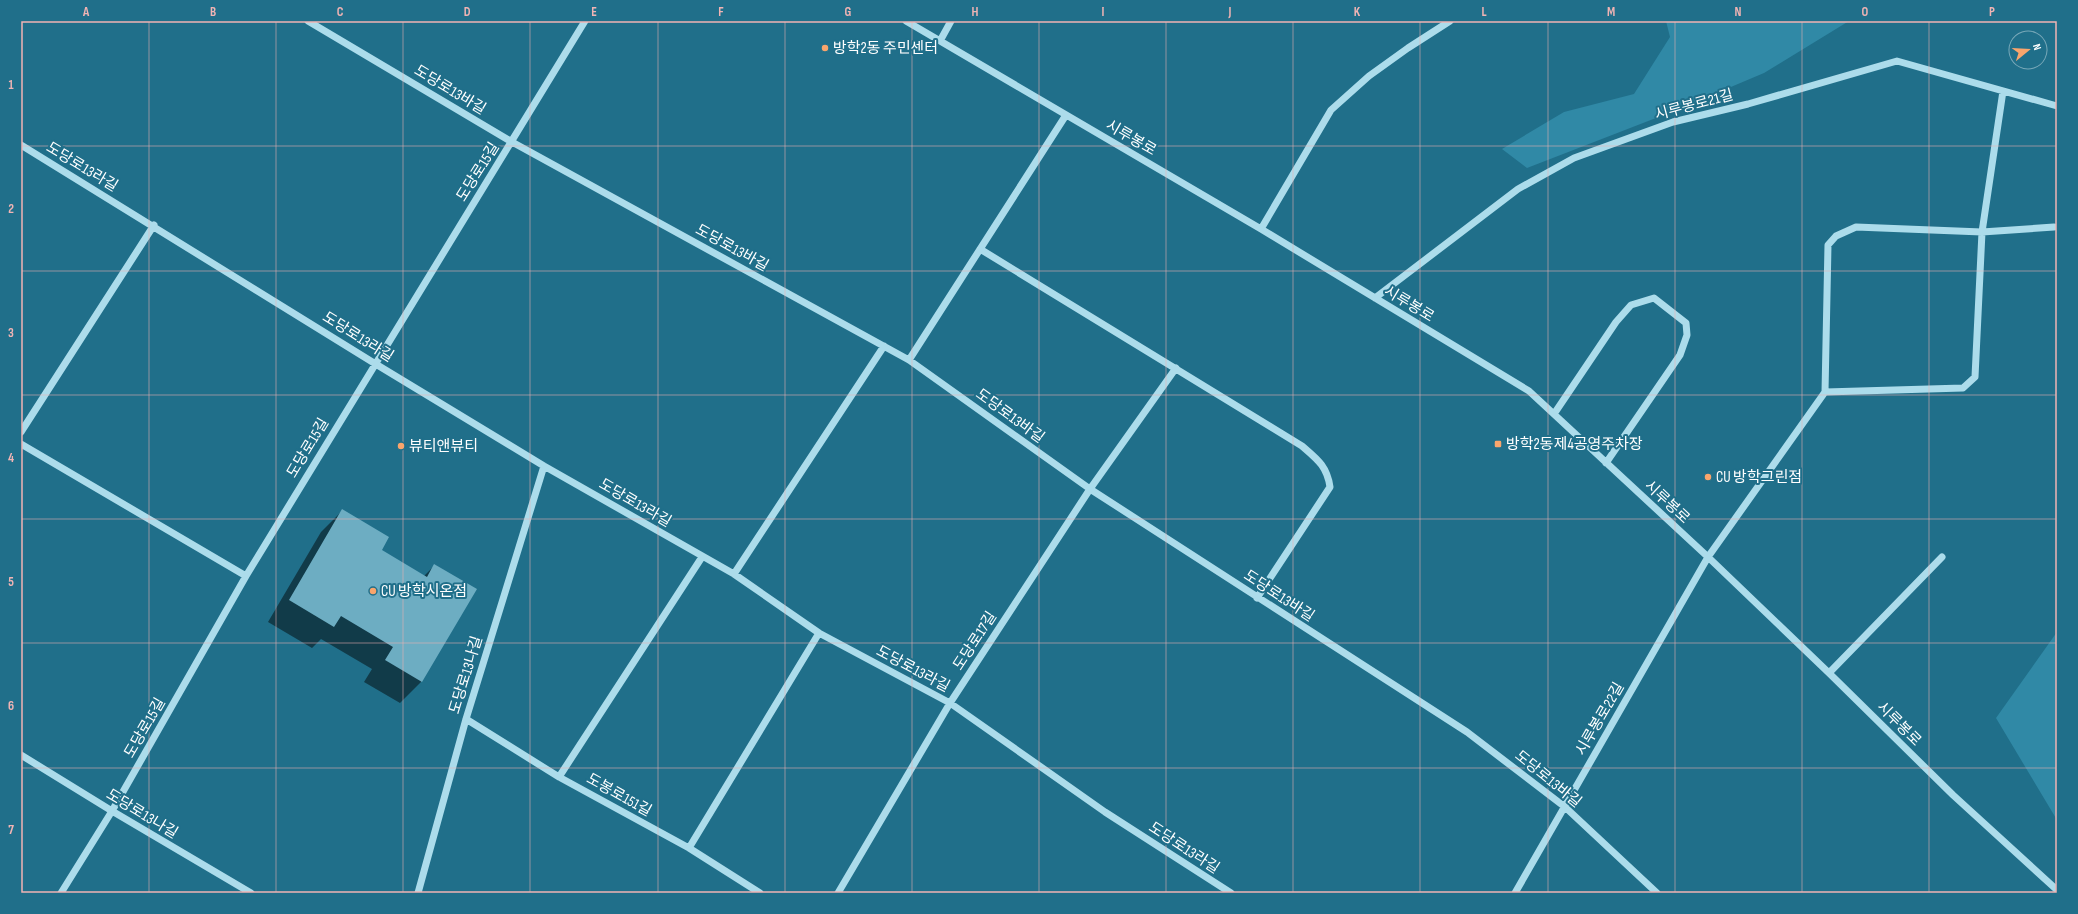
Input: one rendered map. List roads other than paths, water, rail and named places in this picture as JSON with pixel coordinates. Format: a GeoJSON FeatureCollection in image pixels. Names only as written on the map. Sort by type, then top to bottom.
{"type":"FeatureCollection","features":[{"type":"Feature","properties":{"kind":"street","name":"도당로13바길"},"geometry":{"type":"LineString","coordinates":[[308,21],[512,142],[909,360],[1090,489],[1467,732],[1564,807],[1657,893]]}},
{"type":"Feature","properties":{"kind":"street","name":"도당로15길"},"geometry":{"type":"LineString","coordinates":[[61,893],[112,811],[246,576],[374,364],[512,142],[585,21]]}},
{"type":"Feature","properties":{"kind":"street","name":"시루봉로"},"geometry":{"type":"LineString","coordinates":[[906,21],[1261,229],[1530,391],[1708,557],[1953,795],[2057,890]]}},
{"type":"Feature","properties":{"kind":"street"},"geometry":{"type":"LineString","coordinates":[[940,41],[951,21]]}},
{"type":"Feature","properties":{"kind":"street"},"geometry":{"type":"LineString","coordinates":[[1261,229],[1331,110],[1369,76],[1408,48],[1450,21]]}},
{"type":"Feature","properties":{"kind":"street","name":"시루봉로21길"},"geometry":{"type":"LineString","coordinates":[[1375,298],[1518,189],[1574,158],[1673,122],[1748,104],[1897,61],[2057,106]]}},
{"type":"Feature","properties":{"kind":"street"},"geometry":{"type":"LineString","coordinates":[[1825,392],[1963,388],[1975,377],[1982,232],[2003,91]]}},
{"type":"Feature","properties":{"kind":"street"},"geometry":{"type":"LineString","coordinates":[[909,360],[1066,115]]}},
{"type":"Feature","properties":{"kind":"street","name":"도당로13라길"},"geometry":{"type":"LineString","coordinates":[[21,145],[154,225],[374,364],[544,466],[734,574],[819,633],[950,703],[1105,812],[1230,893]]}},
{"type":"Feature","properties":{"kind":"street"},"geometry":{"type":"LineString","coordinates":[[21,432],[154,225]]}},
{"type":"Feature","properties":{"kind":"street"},"geometry":{"type":"LineString","coordinates":[[1708,557],[1825,392],[1828,245],[1836,236],[1856,227],[1982,232],[2054,227]]}},
{"type":"Feature","properties":{"kind":"street"},"geometry":{"type":"LineString","coordinates":[[980,249],[1302,446],[1319,460],[1328,473],[1330,487],[1257,598]]}},
{"type":"Feature","properties":{"kind":"street"},"geometry":{"type":"LineString","coordinates":[[1554,414],[1616,322],[1631,304],[1654,298],[1686,322],[1687,335],[1680,355],[1606,463]]}},
{"type":"Feature","properties":{"kind":"street"},"geometry":{"type":"LineString","coordinates":[[734,574],[884,346]]}},
{"type":"Feature","properties":{"kind":"street","name":"도당로17길"},"geometry":{"type":"LineString","coordinates":[[838,893],[950,703],[1090,489],[1176,368]]}},
{"type":"Feature","properties":{"kind":"street"},"geometry":{"type":"LineString","coordinates":[[21,444],[246,576]]}},
{"type":"Feature","properties":{"kind":"street","name":"도당로13나길"},"geometry":{"type":"LineString","coordinates":[[418,893],[466,719],[544,466]]}},
{"type":"Feature","properties":{"kind":"street"},"geometry":{"type":"LineString","coordinates":[[559,778],[702,557]]}},
{"type":"Feature","properties":{"kind":"street","name":"시루봉로22길"},"geometry":{"type":"LineString","coordinates":[[1515,893],[1708,557]]}},
{"type":"Feature","properties":{"kind":"street"},"geometry":{"type":"LineString","coordinates":[[1829,673],[1942,557]]}},
{"type":"Feature","properties":{"kind":"street"},"geometry":{"type":"LineString","coordinates":[[689,848],[819,633]]}},
{"type":"Feature","properties":{"kind":"street","name":"도봉로151길"},"geometry":{"type":"LineString","coordinates":[[466,719],[559,778],[689,848],[760,893]]}},
{"type":"Feature","properties":{"kind":"street","name":"도당로13나길"},"geometry":{"type":"LineString","coordinates":[[21,755],[112,811],[251,893]]}},
{"type":"Feature","properties":{"kind":"place","name":"방학2동 주민센터"},"geometry":{"type":"Point","coordinates":[825,48]}},
{"type":"Feature","properties":{"kind":"place","name":"방학2동제4공영주차장"},"geometry":{"type":"Point","coordinates":[1498,444]}},
{"type":"Feature","properties":{"kind":"place","name":"뷰티앤뷰티"},"geometry":{"type":"Point","coordinates":[401,446]}},
{"type":"Feature","properties":{"kind":"place","name":"CU 방학그린점"},"geometry":{"type":"Point","coordinates":[1708,477]}},
{"type":"Feature","properties":{"kind":"place","name":"CU 방학시온점"},"geometry":{"type":"Point","coordinates":[373,591]}}]}
